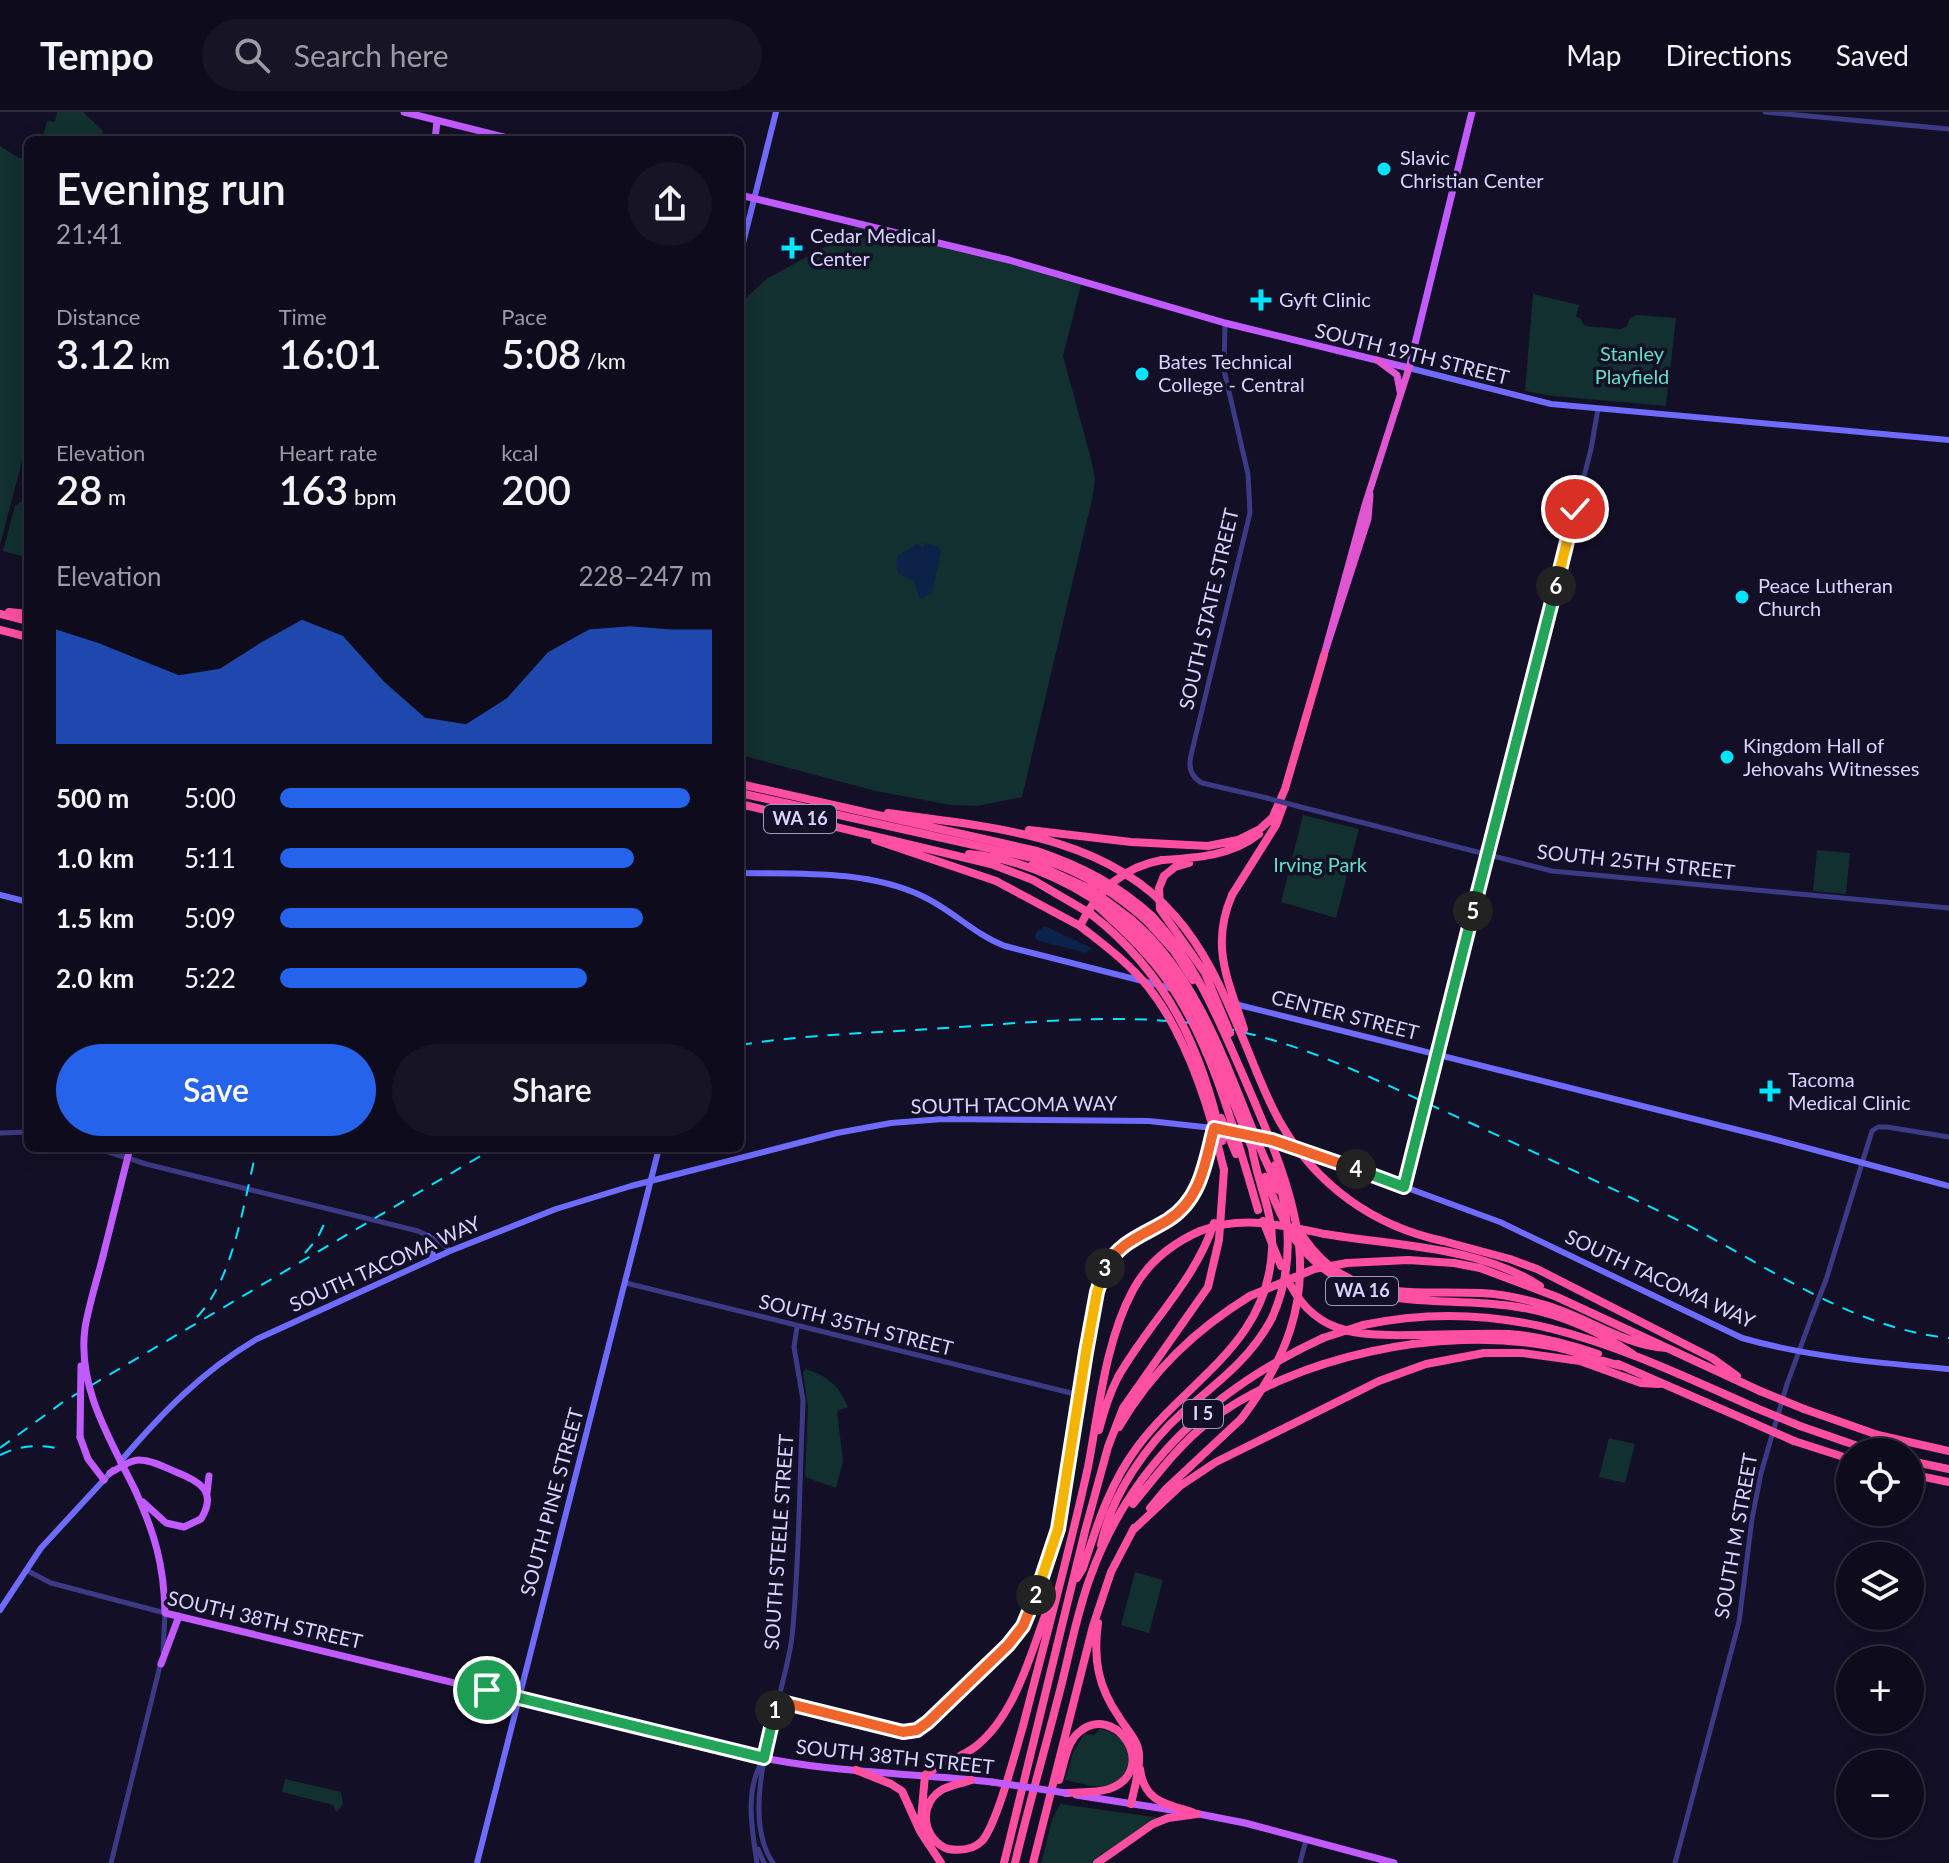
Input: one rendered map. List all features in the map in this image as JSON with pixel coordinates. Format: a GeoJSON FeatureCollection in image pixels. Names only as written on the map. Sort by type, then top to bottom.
{"type":"FeatureCollection","features":[{"type":"Feature","properties":{"kind":"highway"},"geometry":{"type":"LineString","coordinates":[[1377,360],[1397,375],[1400,397]]}},
{"type":"Feature","properties":{"kind":"highway"},"geometry":{"type":"LineString","coordinates":[[1256,1068],[1221,952],[1223,918],[1232,895],[1276,825],[1282,808],[1365,505],[1409,368]]}},
{"type":"Feature","properties":{"kind":"highway"},"geometry":{"type":"LineString","coordinates":[[0,612],[24,614]]}},
{"type":"Feature","properties":{"kind":"highway"},"geometry":{"type":"LineString","coordinates":[[0,612],[24,620]]}},
{"type":"Feature","properties":{"kind":"highway"},"geometry":{"type":"LineString","coordinates":[[0,630],[24,636]]}},
{"type":"Feature","properties":{"kind":"highway","name":"WA 16"},"geometry":{"type":"LineString","coordinates":[[744,785],[1037,851],[1068,862],[1123,892],[1174,941],[1197,975],[1243,1076],[1291,1196],[1299,1237],[1300,1265],[1294,1317],[1282,1353],[1268,1381],[1241,1419],[1165,1490],[1133,1530]]}},
{"type":"Feature","properties":{"kind":"highway"},"geometry":{"type":"LineString","coordinates":[[1243,1076],[1242,1065],[1211,985],[1194,955],[1160,909],[1159,888],[1164,876],[1179,865],[1238,851],[1259,834],[1272,818],[1285,789]]}},
{"type":"Feature","properties":{"kind":"highway"},"geometry":{"type":"LineString","coordinates":[[744,794],[1067,868],[1108,890],[1150,919],[1201,993],[1275,1165],[1289,1240],[1283,1291],[1272,1318],[1247,1356],[1176,1419],[1137,1466],[1114,1507],[1099,1553]]}},
{"type":"Feature","properties":{"kind":"highway","name":"WA 16"},"geometry":{"type":"LineString","coordinates":[[744,805],[945,853],[1020,875],[1091,914],[1125,943],[1158,980],[1185,1029],[1220,1132],[1224,1170],[1217,1255],[1208,1287],[1123,1408],[1108,1447]]}},
{"type":"Feature","properties":{"kind":"highway"},"geometry":{"type":"LineString","coordinates":[[859,810],[1131,842],[1208,846],[1238,840],[1260,829],[1272,818]]}},
{"type":"Feature","properties":{"kind":"highway"},"geometry":{"type":"LineString","coordinates":[[943,821],[1036,837],[1081,851],[1143,887],[1175,916],[1215,973],[1287,1134],[1314,1170],[1374,1217],[1408,1231],[1537,1269],[1712,1358],[1757,1390]]}},
{"type":"Feature","properties":{"kind":"highway"},"geometry":{"type":"LineString","coordinates":[[860,833],[1012,888],[1080,926],[1131,968],[1171,1021],[1207,1109],[1224,1170]]}},
{"type":"Feature","properties":{"kind":"highway"},"geometry":{"type":"LineString","coordinates":[[950,841],[1019,859],[1064,875],[1092,890],[1166,954],[1189,988],[1302,1237],[1327,1263],[1352,1279],[1402,1293],[1480,1293],[1516,1297],[1561,1310],[1646,1347],[1666,1348]]}},
{"type":"Feature","properties":{"kind":"highway"},"geometry":{"type":"LineString","coordinates":[[1080,926],[1114,879],[1125,872],[1162,860],[1226,852],[1246,844]]}},
{"type":"Feature","properties":{"kind":"highway"},"geometry":{"type":"LineString","coordinates":[[945,853],[978,855],[1052,877],[1130,922],[1161,959],[1192,1007],[1252,1148],[1269,1208],[1273,1233],[1270,1270],[1263,1294],[1241,1339],[1152,1428],[1121,1470],[1109,1493],[1083,1568],[1072,1584]]}},
{"type":"Feature","properties":{"kind":"highway"},"geometry":{"type":"LineString","coordinates":[[1094,903],[1129,934],[1154,962],[1183,1006],[1215,1078],[1258,1210]]}},
{"type":"Feature","properties":{"kind":"highway"},"geometry":{"type":"LineString","coordinates":[[1203,1075],[1290,1285],[1307,1309],[1327,1323],[1354,1334],[1500,1334],[1564,1342],[1608,1358],[1659,1384],[1794,1441],[1836,1454]]}},
{"type":"Feature","properties":{"kind":"highway","name":"WA 16"},"geometry":{"type":"LineString","coordinates":[[1252,1148],[1279,1210],[1297,1242],[1324,1269],[1343,1282],[1391,1299],[1484,1303],[1538,1311],[1601,1333],[1634,1355]]}},
{"type":"Feature","properties":{"kind":"highway"},"geometry":{"type":"LineString","coordinates":[[1087,1468],[1114,1385],[1200,1258],[1221,1212]]}},
{"type":"Feature","properties":{"kind":"highway"},"geometry":{"type":"LineString","coordinates":[[971,1780],[941,1790],[927,1811],[926,1824],[931,1836],[948,1849],[964,1850],[976,1846],[985,1838],[990,1826],[1018,1744],[1087,1468],[1105,1376],[1131,1294],[1162,1253],[1200,1231],[1233,1222],[1259,1222],[1472,1258],[1508,1269],[1557,1297]]}},
{"type":"Feature","properties":{"kind":"highway"},"geometry":{"type":"LineString","coordinates":[[1004,1863],[1108,1447],[1133,1406],[1176,1351],[1208,1323],[1250,1296],[1314,1269],[1347,1263],[1408,1260],[1454,1263],[1492,1272],[1557,1297],[1804,1409],[1878,1435],[1949,1451]]}},
{"type":"Feature","properties":{"kind":"highway","name":"I 5"},"geometry":{"type":"LineString","coordinates":[[1015,1863],[1089,1578],[1099,1553],[1156,1461],[1191,1424],[1243,1381],[1286,1355],[1323,1338],[1363,1325],[1414,1316],[1499,1317],[1558,1329],[1634,1355],[1836,1438]]}},
{"type":"Feature","properties":{"kind":"highway"},"geometry":{"type":"LineString","coordinates":[[1115,1525],[1167,1461],[1207,1424],[1253,1393],[1311,1369],[1404,1346],[1479,1341],[1550,1346],[1621,1366]]}},
{"type":"Feature","properties":{"kind":"highway"},"geometry":{"type":"LineString","coordinates":[[1033,1863],[1100,1602],[1111,1572],[1133,1530],[1180,1486],[1216,1462],[1379,1381],[1426,1364],[1484,1353],[1522,1353],[1580,1361],[1641,1383],[1659,1384]]}},
{"type":"Feature","properties":{"kind":"highway"},"geometry":{"type":"LineString","coordinates":[[1924,1464],[1949,1469]]}},
{"type":"Feature","properties":{"kind":"highway"},"geometry":{"type":"LineString","coordinates":[[1924,1477],[1949,1482]]}},
{"type":"Feature","properties":{"kind":"highway"},"geometry":{"type":"LineString","coordinates":[[925,1839],[921,1820],[925,1775],[937,1765],[965,1753],[997,1724],[1013,1695],[1049,1608],[1067,1551]]}},
{"type":"Feature","properties":{"kind":"highway"},"geometry":{"type":"LineString","coordinates":[[1100,1602],[1095,1644],[1097,1672],[1109,1702],[1135,1741],[1140,1756],[1141,1778],[1148,1793],[1161,1802],[1197,1814]]}},
{"type":"Feature","properties":{"kind":"highway"},"geometry":{"type":"LineString","coordinates":[[1035,1853],[1069,1746],[1075,1736],[1089,1727],[1101,1725],[1115,1728],[1126,1737],[1132,1750],[1132,1761],[1121,1782],[1102,1790],[1066,1793]]}},
{"type":"Feature","properties":{"kind":"highway"},"geometry":{"type":"LineString","coordinates":[[1131,1804],[1140,1756]]}},
{"type":"Feature","properties":{"kind":"highway"},"geometry":{"type":"LineString","coordinates":[[856,1770],[902,1791],[925,1839],[941,1863]]}},
{"type":"Feature","properties":{"kind":"highway"},"geometry":{"type":"LineString","coordinates":[[1097,1863],[1153,1824],[1197,1814]]}},
{"type":"Feature","properties":{"kind":"main road"},"geometry":{"type":"LineString","coordinates":[[404,112],[437,116],[503,136]]}},
{"type":"Feature","properties":{"kind":"main road"},"geometry":{"type":"LineString","coordinates":[[744,239],[776,112]]}},
{"type":"Feature","properties":{"kind":"main road"},"geometry":{"type":"LineString","coordinates":[[1409,368],[1472,112]]}},
{"type":"Feature","properties":{"kind":"main road"},"geometry":{"type":"LineString","coordinates":[[435,136],[437,116]]}},
{"type":"Feature","properties":{"kind":"main road","name":"SOUTH 19TH STREET"},"geometry":{"type":"LineString","coordinates":[[744,196],[1034,267],[1225,323],[1537,402],[1949,440]]}},
{"type":"Feature","properties":{"kind":"main road","name":"CENTER STREET"},"geometry":{"type":"LineString","coordinates":[[744,873],[829,876],[893,886],[934,902],[981,934],[1005,946],[1949,1186]]}},
{"type":"Feature","properties":{"kind":"main road"},"geometry":{"type":"LineString","coordinates":[[0,895],[24,901]]}},
{"type":"Feature","properties":{"kind":"main road","name":"SOUTH TACOMA WAY"},"geometry":{"type":"LineString","coordinates":[[0,1610],[55,1531],[182,1393],[235,1352],[285,1325],[450,1251],[556,1209],[837,1133],[916,1121],[1135,1120],[1214,1128],[1288,1145],[1500,1222],[1725,1331],[1799,1350],[1949,1369]]}},
{"type":"Feature","properties":{"kind":"main road"},"geometry":{"type":"LineString","coordinates":[[129,1152],[89,1310],[80,1379],[80,1437],[88,1459],[107,1477],[132,1461],[158,1464],[198,1481],[207,1496]]}},
{"type":"Feature","properties":{"kind":"main road","name":"SOUTH PINE STREET"},"geometry":{"type":"LineString","coordinates":[[477,1863],[658,1152]]}},
{"type":"Feature","properties":{"kind":"main road"},"geometry":{"type":"LineString","coordinates":[[428,1236],[433,1249],[432,1259]]}},
{"type":"Feature","properties":{"kind":"main road"},"geometry":{"type":"LineString","coordinates":[[84,1344],[87,1382],[93,1401],[159,1550],[165,1583],[165,1613]]}},
{"type":"Feature","properties":{"kind":"main road"},"geometry":{"type":"LineString","coordinates":[[136,1494],[162,1520],[179,1527],[193,1524],[201,1519],[206,1507],[209,1476]]}},
{"type":"Feature","properties":{"kind":"main road","name":"SOUTH 38TH STREET"},"geometry":{"type":"LineString","coordinates":[[165,1613],[764,1758],[817,1768],[992,1782],[1197,1814],[1394,1863]]}},
{"type":"Feature","properties":{"kind":"main road"},"geometry":{"type":"LineString","coordinates":[[161,1664],[179,1616]]}},
{"type":"Feature","properties":{"kind":"street"},"geometry":{"type":"LineString","coordinates":[[1765,112],[1949,129]]}},
{"type":"Feature","properties":{"kind":"street","name":"SOUTH STATE STREET"},"geometry":{"type":"LineString","coordinates":[[1191,771],[1191,755],[1249,522],[1250,498],[1244,454],[1224,370],[1225,323]]}},
{"type":"Feature","properties":{"kind":"street"},"geometry":{"type":"LineString","coordinates":[[1404,1187],[1591,449],[1598,409]]}},
{"type":"Feature","properties":{"kind":"street","name":"SOUTH 25TH STREET"},"geometry":{"type":"LineString","coordinates":[[1191,771],[1202,783],[1552,871],[1949,908]]}},
{"type":"Feature","properties":{"kind":"street","name":"SOUTH M STREET"},"geometry":{"type":"LineString","coordinates":[[1675,1863],[1739,1622],[1758,1483],[1799,1350],[1826,1280],[1868,1137],[1874,1129],[1887,1127],[1949,1137]]}},
{"type":"Feature","properties":{"kind":"street"},"geometry":{"type":"LineString","coordinates":[[778,1701],[903,1732],[917,1730],[1008,1645],[1026,1619],[1058,1529],[1097,1292],[1108,1264],[1129,1240],[1168,1220],[1189,1201],[1201,1179],[1214,1128]]}},
{"type":"Feature","properties":{"kind":"street"},"geometry":{"type":"LineString","coordinates":[[0,1133],[24,1132]]}},
{"type":"Feature","properties":{"kind":"street"},"geometry":{"type":"LineString","coordinates":[[108,1152],[418,1231],[450,1251]]}},
{"type":"Feature","properties":{"kind":"street","name":"SOUTH 35TH STREET"},"geometry":{"type":"LineString","coordinates":[[626,1283],[1079,1395]]}},
{"type":"Feature","properties":{"kind":"street","name":"SOUTH STEELE STREET"},"geometry":{"type":"LineString","coordinates":[[765,1851],[760,1803],[764,1758],[791,1648],[794,1613],[803,1400],[794,1347],[797,1327]]}},
{"type":"Feature","properties":{"kind":"street","name":"SOUTH 38TH STREET"},"geometry":{"type":"LineString","coordinates":[[25,1570],[51,1583],[165,1613]]}},
{"type":"Feature","properties":{"kind":"street"},"geometry":{"type":"LineString","coordinates":[[111,1863],[161,1664],[165,1613]]}},
{"type":"Feature","properties":{"kind":"street","name":"SOUTH STEELE STREET"},"geometry":{"type":"LineString","coordinates":[[757,1863],[752,1799],[757,1768],[764,1758]]}},
{"type":"Feature","properties":{"kind":"street"},"geometry":{"type":"LineString","coordinates":[[754,1837],[765,1863]]}},
{"type":"Feature","properties":{"kind":"street"},"geometry":{"type":"LineString","coordinates":[[1300,1863],[1306,1840]]}},
{"type":"Feature","properties":{"kind":"street"},"geometry":{"type":"LineString","coordinates":[[765,1851],[765,1863]]}},
{"type":"Feature","properties":{"kind":"street"},"geometry":{"type":"LineString","coordinates":[[765,1851],[773,1863]]}},
{"type":"Feature","properties":{"kind":"green space"},"geometry":{"type":"Polygon","coordinates":[[[57,112],[83,112],[103,131],[101,136],[43,136],[47,121],[55,122],[57,112]]]}},
{"type":"Feature","properties":{"kind":"green space"},"geometry":{"type":"Polygon","coordinates":[[[0,146],[24,158],[24,453],[0,545],[0,146]]]}},
{"type":"Feature","properties":{"kind":"green space"},"geometry":{"type":"Polygon","coordinates":[[[857,226],[1082,281],[1063,356],[1095,479],[1022,797],[977,806],[951,805],[876,791],[744,756],[744,299],[768,278],[845,236],[857,226]]]}},
{"type":"Feature","properties":{"kind":"green space","name":"Stanley Playfield"},"geometry":{"type":"Polygon","coordinates":[[[1533,294],[1579,305],[1576,317],[1585,326],[1621,329],[1637,315],[1676,318],[1666,406],[1525,391],[1533,294]]]}},
{"type":"Feature","properties":{"kind":"green space"},"geometry":{"type":"Polygon","coordinates":[[[24,499],[24,558],[3,551],[15,506],[24,499]]]}},
{"type":"Feature","properties":{"kind":"green space","name":"Irving Park"},"geometry":{"type":"Polygon","coordinates":[[[1303,815],[1359,829],[1336,918],[1281,902],[1303,815]]]}},
{"type":"Feature","properties":{"kind":"green space"},"geometry":{"type":"Polygon","coordinates":[[[1817,850],[1850,853],[1846,894],[1813,891],[1817,850]]]}},
{"type":"Feature","properties":{"kind":"green space"},"geometry":{"type":"Polygon","coordinates":[[[805,1369],[831,1382],[848,1407],[837,1411],[843,1461],[836,1488],[805,1477],[808,1407],[805,1369]]]}},
{"type":"Feature","properties":{"kind":"green space"},"geometry":{"type":"Polygon","coordinates":[[[1609,1438],[1635,1444],[1625,1483],[1599,1477],[1609,1438]]]}},
{"type":"Feature","properties":{"kind":"green space"},"geometry":{"type":"Polygon","coordinates":[[[1135,1572],[1163,1580],[1149,1633],[1121,1625],[1135,1572]]]}},
{"type":"Feature","properties":{"kind":"green space"},"geometry":{"type":"Polygon","coordinates":[[[1100,1729],[1112,1733],[1126,1748],[1127,1767],[1123,1775],[1104,1786],[1065,1780],[1073,1753],[1084,1734],[1094,1735],[1100,1729]]]}},
{"type":"Feature","properties":{"kind":"green space"},"geometry":{"type":"Polygon","coordinates":[[[285,1779],[341,1792],[343,1804],[337,1812],[333,1805],[282,1792],[285,1779]]]}},
{"type":"Feature","properties":{"kind":"green space"},"geometry":{"type":"Polygon","coordinates":[[[1060,1804],[1161,1818],[1145,1825],[1091,1863],[1041,1863],[1052,1820],[1060,1804]]]}},
{"type":"Feature","properties":{"kind":"water"},"geometry":{"type":"Polygon","coordinates":[[[925,543],[939,547],[941,551],[932,593],[922,599],[914,581],[899,574],[896,566],[898,555],[917,544],[923,548],[925,543]]]}},
{"type":"Feature","properties":{"kind":"water"},"geometry":{"type":"Polygon","coordinates":[[[1045,926],[1092,948],[1086,953],[1039,941],[1035,938],[1036,932],[1045,926]]]}},
{"type":"Feature","properties":{"kind":"railway"},"geometry":{"type":"LineString","coordinates":[[744,1044],[817,1036],[1089,1019],[1161,1020],[1258,1036],[1354,1070],[1544,1157],[1663,1213],[1837,1305],[1910,1331],[1949,1338]]}},
{"type":"Feature","properties":{"kind":"railway"},"geometry":{"type":"LineString","coordinates":[[197,1317],[210,1301],[229,1261],[256,1152]]}},
{"type":"Feature","properties":{"kind":"railway"},"geometry":{"type":"LineString","coordinates":[[0,1448],[63,1402],[487,1152]]}},
{"type":"Feature","properties":{"kind":"railway"},"geometry":{"type":"LineString","coordinates":[[305,1253],[317,1239],[327,1218]]}},
{"type":"Feature","properties":{"kind":"railway"},"geometry":{"type":"LineString","coordinates":[[0,1455],[28,1447],[56,1448]]}},
{"type":"Feature","properties":{"kind":"place","name":"Slavic Christian Center"},"geometry":{"type":"Point","coordinates":[1384,169]}},
{"type":"Feature","properties":{"kind":"place","name":"Cedar Medical Center"},"geometry":{"type":"Point","coordinates":[792,248]}},
{"type":"Feature","properties":{"kind":"place","name":"Gyft Clinic"},"geometry":{"type":"Point","coordinates":[1261,300]}},
{"type":"Feature","properties":{"kind":"place","name":"Bates Technical College - Central"},"geometry":{"type":"Point","coordinates":[1142,374]}},
{"type":"Feature","properties":{"kind":"place","name":"Peace Lutheran Church"},"geometry":{"type":"Point","coordinates":[1742,597]}},
{"type":"Feature","properties":{"kind":"place","name":"Kingdom Hall of Jehovahs Witnesses"},"geometry":{"type":"Point","coordinates":[1727,757]}},
{"type":"Feature","properties":{"kind":"place","name":"Tacoma Medical Clinic"},"geometry":{"type":"Point","coordinates":[1770,1091]}},
{"type":"Feature","properties":{"kind":"route"},"geometry":{"type":"LineString","coordinates":[[487,1690],[764,1758],[778,1701],[903,1732],[914,1731],[928,1722],[1008,1645],[1026,1619],[1058,1529],[1100,1280],[1108,1264],[1125,1244],[1168,1220],[1189,1201],[1201,1179],[1214,1128],[1288,1145],[1404,1187],[1575,509]]}}]}
